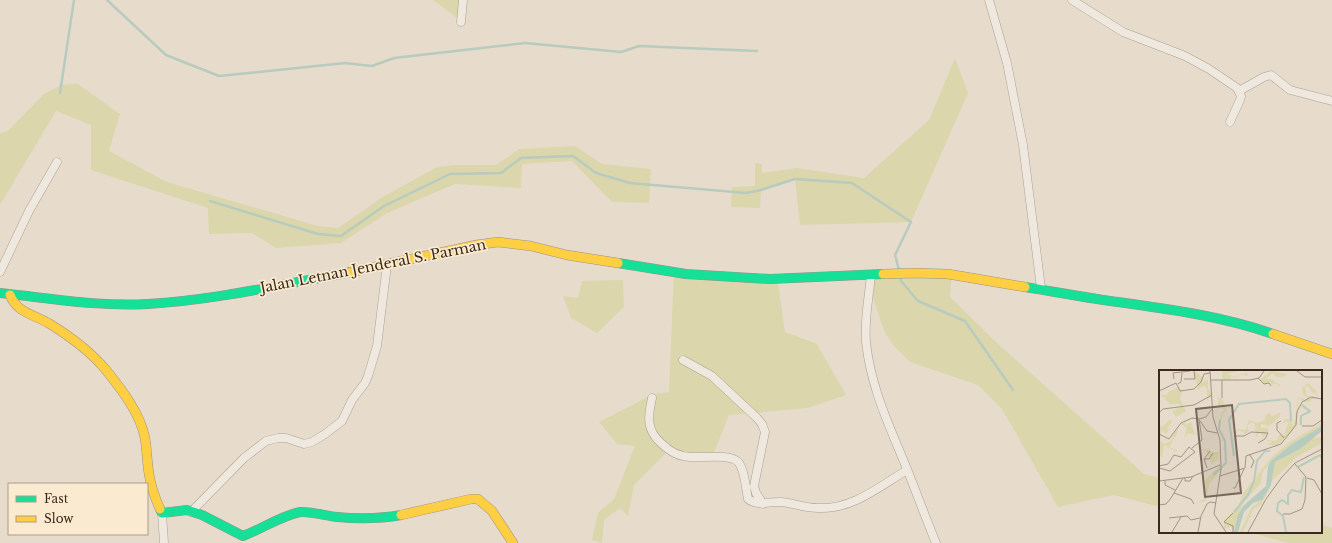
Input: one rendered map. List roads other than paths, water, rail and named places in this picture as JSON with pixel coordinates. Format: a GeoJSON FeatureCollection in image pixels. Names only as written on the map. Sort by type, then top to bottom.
{"type":"FeatureCollection","features":[{"type":"Feature","properties":{"kind":"street"},"geometry":{"type":"LineString","coordinates":[[461,22],[463,0]]}},
{"type":"Feature","properties":{"kind":"street"},"geometry":{"type":"LineString","coordinates":[[989,0],[1008,63],[1023,144],[1041,288]]}},
{"type":"Feature","properties":{"kind":"street"},"geometry":{"type":"LineString","coordinates":[[1072,0],[1123,32],[1185,56],[1209,69],[1239,91],[1240,100],[1230,122]]}},
{"type":"Feature","properties":{"kind":"street"},"geometry":{"type":"LineString","coordinates":[[1239,91],[1264,77],[1271,76],[1290,90],[1332,101]]}},
{"type":"Feature","properties":{"kind":"street"},"geometry":{"type":"LineString","coordinates":[[0,272],[28,211],[57,162]]}},
{"type":"Feature","properties":{"kind":"street","name":"Jalan Letnan Jenderal S. Parman"},"geometry":{"type":"LineString","coordinates":[[0,293],[101,304],[147,304],[233,294],[387,265],[476,245],[498,242],[531,246],[589,260],[686,274],[770,279],[915,273],[948,274],[1041,288],[1102,300],[1162,308],[1230,321],[1257,328],[1332,354]]}},
{"type":"Feature","properties":{"kind":"street"},"geometry":{"type":"LineString","coordinates":[[191,512],[244,458],[266,442],[278,438],[286,438],[304,444],[312,442],[342,421],[352,400],[365,383],[377,346],[387,265]]}},
{"type":"Feature","properties":{"kind":"street"},"geometry":{"type":"LineString","coordinates":[[871,275],[866,321],[868,358],[879,403],[936,543]]}},
{"type":"Feature","properties":{"kind":"street"},"geometry":{"type":"LineString","coordinates":[[10,295],[13,302],[20,309],[49,323],[73,339],[93,356],[106,370],[131,404],[140,421],[145,438],[149,474],[155,498],[162,513],[164,543]]}},
{"type":"Feature","properties":{"kind":"street"},"geometry":{"type":"LineString","coordinates":[[683,360],[717,380],[762,424],[764,436],[754,486],[756,493],[763,504]]}},
{"type":"Feature","properties":{"kind":"street"},"geometry":{"type":"LineString","coordinates":[[652,398],[649,418],[650,430],[655,438],[663,446],[679,455],[690,457],[717,456],[737,461],[741,466],[748,499],[752,502],[763,504],[779,502],[820,509],[846,504],[863,497],[907,470]]}},
{"type":"Feature","properties":{"kind":"street"},"geometry":{"type":"LineString","coordinates":[[162,513],[187,510],[202,515],[243,536],[272,522],[301,512],[351,518],[378,519],[478,498],[492,511],[513,543]]}},
{"type":"Feature","properties":{"kind":"waterway"},"geometry":{"type":"LineString","coordinates":[[60,93],[74,0]]}},
{"type":"Feature","properties":{"kind":"waterway"},"geometry":{"type":"LineString","coordinates":[[107,0],[166,55],[219,76],[345,63],[372,66],[394,58],[525,43],[621,52],[639,46],[757,51]]}},
{"type":"Feature","properties":{"kind":"waterway"},"geometry":{"type":"LineString","coordinates":[[210,201],[318,234],[341,236],[384,206],[450,174],[501,173],[521,158],[573,156],[596,173],[630,183],[746,193],[761,190],[795,179],[852,183],[911,222],[895,255],[899,270]]}},
{"type":"Feature","properties":{"kind":"waterway"},"geometry":{"type":"LineString","coordinates":[[901,277],[901,281],[918,301],[965,321],[1013,390]]}}]}
